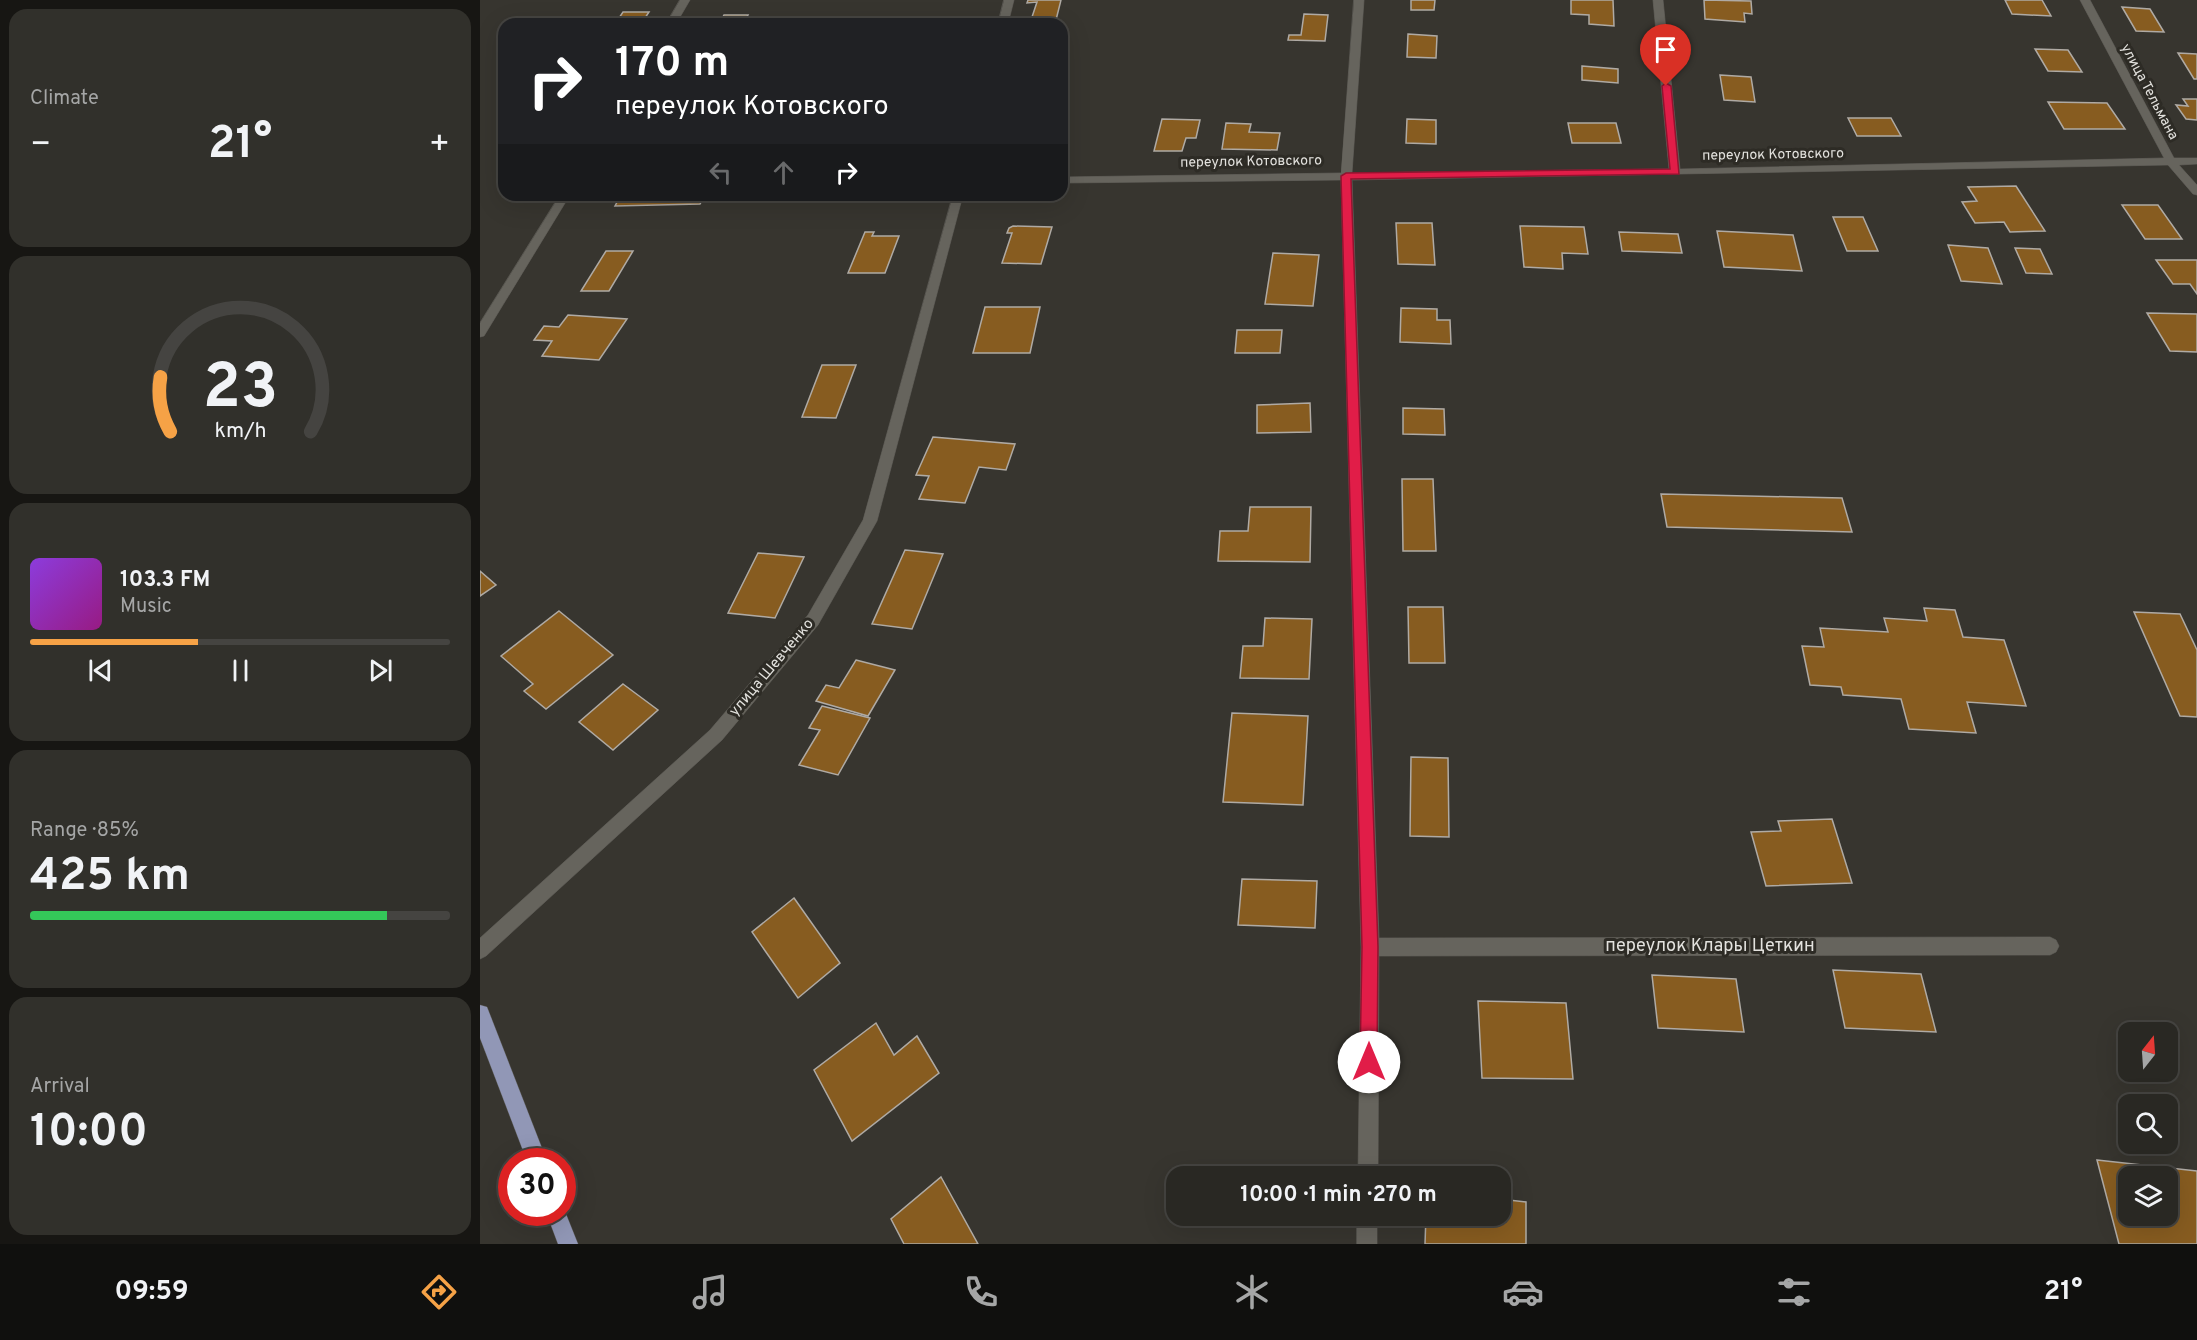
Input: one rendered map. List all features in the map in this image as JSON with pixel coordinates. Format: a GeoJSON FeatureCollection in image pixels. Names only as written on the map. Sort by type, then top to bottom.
{"type":"FeatureCollection","features":[{"type":"Feature","properties":{"kind":"main road"},"geometry":{"type":"LineString","coordinates":[[480,1014],[532,1148]]}},
{"type":"Feature","properties":{"kind":"main road"},"geometry":{"type":"LineString","coordinates":[[561,1226],[568,1244]]}},
{"type":"Feature","properties":{"kind":"street"},"geometry":{"type":"LineString","coordinates":[[675,18],[686,0]]}},
{"type":"Feature","properties":{"kind":"street"},"geometry":{"type":"LineString","coordinates":[[1004,18],[1009,0]]}},
{"type":"Feature","properties":{"kind":"street"},"geometry":{"type":"LineString","coordinates":[[1359,0],[1346,176],[1370,947],[1368,1166]]}},
{"type":"Feature","properties":{"kind":"street"},"geometry":{"type":"LineString","coordinates":[[1658,0],[1675,172]]}},
{"type":"Feature","properties":{"kind":"street","name":"улица Тельмана"},"geometry":{"type":"LineString","coordinates":[[2085,0],[2171,162],[2197,192]]}},
{"type":"Feature","properties":{"kind":"street","name":"переулок Котовского"},"geometry":{"type":"LineString","coordinates":[[1068,180],[1675,172],[2197,161]]}},
{"type":"Feature","properties":{"kind":"street"},"geometry":{"type":"LineString","coordinates":[[480,333],[561,201]]}},
{"type":"Feature","properties":{"kind":"street","name":"улица Шевченко"},"geometry":{"type":"LineString","coordinates":[[480,950],[716,735],[813,620],[870,521],[956,201]]}},
{"type":"Feature","properties":{"kind":"street","name":"переулок Клары Цеткин"},"geometry":{"type":"LineString","coordinates":[[1370,947],[2050,946]]}},
{"type":"Feature","properties":{"kind":"street"},"geometry":{"type":"LineString","coordinates":[[1367,1226],[1367,1244]]}},
{"type":"Feature","properties":{"kind":"building"},"geometry":{"type":"Polygon","coordinates":[[[1028,0],[1061,0],[1056,18],[1032,18],[1037,2],[1027,3],[1028,0]]]}},
{"type":"Feature","properties":{"kind":"building"},"geometry":{"type":"Polygon","coordinates":[[[1411,0],[1435,0],[1434,10],[1411,10],[1411,0]]]}},
{"type":"Feature","properties":{"kind":"building"},"geometry":{"type":"Polygon","coordinates":[[[1571,0],[1613,0],[1614,26],[1589,24],[1589,15],[1571,14],[1571,0]]]}},
{"type":"Feature","properties":{"kind":"building"},"geometry":{"type":"Polygon","coordinates":[[[1704,0],[1751,1],[1752,14],[1744,13],[1745,22],[1705,19],[1704,0]]]}},
{"type":"Feature","properties":{"kind":"building"},"geometry":{"type":"Polygon","coordinates":[[[2005,0],[2042,0],[2051,16],[2012,14],[2005,0]]]}},
{"type":"Feature","properties":{"kind":"building"},"geometry":{"type":"Polygon","coordinates":[[[2122,7],[2150,9],[2164,32],[2136,31],[2122,7]]]}},
{"type":"Feature","properties":{"kind":"building"},"geometry":{"type":"Polygon","coordinates":[[[623,12],[649,12],[645,18],[619,18],[623,12]]]}},
{"type":"Feature","properties":{"kind":"building"},"geometry":{"type":"Polygon","coordinates":[[[1304,14],[1328,15],[1325,41],[1288,40],[1289,35],[1301,35],[1304,14]]]}},
{"type":"Feature","properties":{"kind":"building"},"geometry":{"type":"Polygon","coordinates":[[[724,15],[748,15],[746,18],[722,18],[724,15]]]}},
{"type":"Feature","properties":{"kind":"building"},"geometry":{"type":"Polygon","coordinates":[[[1408,34],[1437,36],[1436,58],[1407,57],[1408,34]]]}},
{"type":"Feature","properties":{"kind":"building"},"geometry":{"type":"Polygon","coordinates":[[[2035,49],[2068,50],[2082,72],[2048,71],[2035,49]]]}},
{"type":"Feature","properties":{"kind":"building"},"geometry":{"type":"Polygon","coordinates":[[[2178,53],[2197,54],[2197,79],[2194,79],[2178,53]]]}},
{"type":"Feature","properties":{"kind":"building"},"geometry":{"type":"Polygon","coordinates":[[[1582,66],[1618,69],[1618,83],[1582,80],[1582,66]]]}},
{"type":"Feature","properties":{"kind":"building"},"geometry":{"type":"Polygon","coordinates":[[[1720,75],[1751,77],[1755,102],[1724,100],[1720,75]]]}},
{"type":"Feature","properties":{"kind":"building"},"geometry":{"type":"Polygon","coordinates":[[[2183,99],[2197,99],[2197,120],[2186,119],[2176,105],[2188,106],[2183,99]]]}},
{"type":"Feature","properties":{"kind":"building"},"geometry":{"type":"Polygon","coordinates":[[[2048,102],[2107,103],[2125,129],[2064,129],[2048,102]]]}},
{"type":"Feature","properties":{"kind":"building"},"geometry":{"type":"Polygon","coordinates":[[[1848,118],[1891,118],[1901,136],[1857,136],[1848,118]]]}},
{"type":"Feature","properties":{"kind":"building"},"geometry":{"type":"Polygon","coordinates":[[[1162,119],[1200,120],[1196,138],[1186,138],[1182,151],[1154,151],[1162,119]]]}},
{"type":"Feature","properties":{"kind":"building"},"geometry":{"type":"Polygon","coordinates":[[[1407,119],[1436,120],[1436,144],[1406,143],[1407,119]]]}},
{"type":"Feature","properties":{"kind":"building"},"geometry":{"type":"Polygon","coordinates":[[[1226,123],[1251,124],[1249,132],[1280,133],[1277,150],[1222,149],[1226,123]]]}},
{"type":"Feature","properties":{"kind":"building"},"geometry":{"type":"Polygon","coordinates":[[[1568,123],[1616,123],[1621,143],[1572,143],[1568,123]]]}},
{"type":"Feature","properties":{"kind":"building"},"geometry":{"type":"Polygon","coordinates":[[[2016,186],[2045,231],[2010,232],[2004,222],[1975,223],[1962,202],[1977,201],[1968,187],[2016,186]]]}},
{"type":"Feature","properties":{"kind":"building"},"geometry":{"type":"Polygon","coordinates":[[[618,201],[702,201],[700,204],[615,206],[618,201]]]}},
{"type":"Feature","properties":{"kind":"building"},"geometry":{"type":"Polygon","coordinates":[[[2122,205],[2158,205],[2182,239],[2145,239],[2122,205]]]}},
{"type":"Feature","properties":{"kind":"building"},"geometry":{"type":"Polygon","coordinates":[[[1833,217],[1863,217],[1878,251],[1847,251],[1833,217]]]}},
{"type":"Feature","properties":{"kind":"building"},"geometry":{"type":"Polygon","coordinates":[[[1396,223],[1432,223],[1435,265],[1398,264],[1396,223]]]}},
{"type":"Feature","properties":{"kind":"building"},"geometry":{"type":"Polygon","coordinates":[[[1013,226],[1052,227],[1041,264],[1002,263],[1012,233],[1007,233],[1013,226]]]}},
{"type":"Feature","properties":{"kind":"building"},"geometry":{"type":"Polygon","coordinates":[[[1520,226],[1584,227],[1588,254],[1562,253],[1563,269],[1524,267],[1520,226]]]}},
{"type":"Feature","properties":{"kind":"building"},"geometry":{"type":"Polygon","coordinates":[[[1717,231],[1793,235],[1802,271],[1724,267],[1717,231]]]}},
{"type":"Feature","properties":{"kind":"building"},"geometry":{"type":"Polygon","coordinates":[[[865,232],[874,232],[872,236],[899,236],[885,273],[848,273],[865,232]]]}},
{"type":"Feature","properties":{"kind":"building"},"geometry":{"type":"Polygon","coordinates":[[[1619,232],[1678,234],[1682,253],[1622,251],[1619,232]]]}},
{"type":"Feature","properties":{"kind":"building"},"geometry":{"type":"Polygon","coordinates":[[[1948,245],[1988,248],[2002,284],[1961,281],[1948,245]]]}},
{"type":"Feature","properties":{"kind":"building"},"geometry":{"type":"Polygon","coordinates":[[[2015,248],[2040,249],[2052,274],[2026,273],[2015,248]]]}},
{"type":"Feature","properties":{"kind":"building"},"geometry":{"type":"Polygon","coordinates":[[[606,251],[633,251],[609,291],[581,291],[606,251]]]}},
{"type":"Feature","properties":{"kind":"building"},"geometry":{"type":"Polygon","coordinates":[[[1273,253],[1319,255],[1313,306],[1265,304],[1273,253]]]}},
{"type":"Feature","properties":{"kind":"building"},"geometry":{"type":"Polygon","coordinates":[[[2156,260],[2197,260],[2197,294],[2190,284],[2173,284],[2156,260]]]}},
{"type":"Feature","properties":{"kind":"building"},"geometry":{"type":"Polygon","coordinates":[[[985,307],[1040,307],[1030,353],[973,353],[985,307]]]}},
{"type":"Feature","properties":{"kind":"building"},"geometry":{"type":"Polygon","coordinates":[[[1401,308],[1437,309],[1437,320],[1450,320],[1451,344],[1400,342],[1401,308]]]}},
{"type":"Feature","properties":{"kind":"building"},"geometry":{"type":"Polygon","coordinates":[[[2147,313],[2197,314],[2197,352],[2170,351],[2147,313]]]}},
{"type":"Feature","properties":{"kind":"building"},"geometry":{"type":"Polygon","coordinates":[[[568,315],[627,319],[599,360],[542,356],[552,341],[534,340],[544,326],[559,327],[568,315]]]}},
{"type":"Feature","properties":{"kind":"building"},"geometry":{"type":"Polygon","coordinates":[[[1237,330],[1282,330],[1280,353],[1235,353],[1237,330]]]}},
{"type":"Feature","properties":{"kind":"building"},"geometry":{"type":"Polygon","coordinates":[[[822,365],[856,365],[836,418],[802,417],[822,365]]]}},
{"type":"Feature","properties":{"kind":"building"},"geometry":{"type":"Polygon","coordinates":[[[1310,403],[1311,432],[1257,433],[1257,405],[1310,403]]]}},
{"type":"Feature","properties":{"kind":"building"},"geometry":{"type":"Polygon","coordinates":[[[1403,408],[1444,409],[1445,435],[1403,434],[1403,408]]]}},
{"type":"Feature","properties":{"kind":"building"},"geometry":{"type":"Polygon","coordinates":[[[933,437],[1015,444],[1006,470],[979,467],[965,503],[919,499],[929,476],[916,475],[933,437]]]}},
{"type":"Feature","properties":{"kind":"building"},"geometry":{"type":"Polygon","coordinates":[[[1402,479],[1433,479],[1436,551],[1403,551],[1402,479]]]}},
{"type":"Feature","properties":{"kind":"building"},"geometry":{"type":"Polygon","coordinates":[[[1661,494],[1842,498],[1852,532],[1667,527],[1661,494]]]}},
{"type":"Feature","properties":{"kind":"building"},"geometry":{"type":"Polygon","coordinates":[[[1250,507],[1311,507],[1310,562],[1218,561],[1220,531],[1248,531],[1250,507]]]}},
{"type":"Feature","properties":{"kind":"building"},"geometry":{"type":"Polygon","coordinates":[[[905,550],[943,554],[912,629],[872,624],[905,550]]]}},
{"type":"Feature","properties":{"kind":"building"},"geometry":{"type":"Polygon","coordinates":[[[758,553],[804,557],[775,618],[728,613],[758,553]]]}},
{"type":"Feature","properties":{"kind":"building"},"geometry":{"type":"Polygon","coordinates":[[[480,571],[496,585],[480,596],[480,571]]]}},
{"type":"Feature","properties":{"kind":"building"},"geometry":{"type":"Polygon","coordinates":[[[1408,607],[1443,607],[1445,663],[1409,663],[1408,607]]]}},
{"type":"Feature","properties":{"kind":"building"},"geometry":{"type":"Polygon","coordinates":[[[1924,608],[1955,610],[1963,637],[2004,640],[2026,706],[1967,702],[1976,733],[1909,729],[1901,699],[1843,695],[1841,687],[1810,685],[1802,646],[1824,647],[1820,628],[1888,632],[1884,618],[1927,621],[1924,608]]]}},
{"type":"Feature","properties":{"kind":"building"},"geometry":{"type":"Polygon","coordinates":[[[559,611],[613,655],[546,709],[524,691],[533,684],[501,656],[559,611]]]}},
{"type":"Feature","properties":{"kind":"building"},"geometry":{"type":"Polygon","coordinates":[[[2134,612],[2180,614],[2197,650],[2197,717],[2180,716],[2134,612]]]}},
{"type":"Feature","properties":{"kind":"building"},"geometry":{"type":"Polygon","coordinates":[[[1265,618],[1312,619],[1309,679],[1240,678],[1243,646],[1263,646],[1265,618]]]}},
{"type":"Feature","properties":{"kind":"building"},"geometry":{"type":"Polygon","coordinates":[[[856,660],[895,670],[868,716],[816,701],[826,685],[839,688],[856,660]]]}},
{"type":"Feature","properties":{"kind":"building"},"geometry":{"type":"Polygon","coordinates":[[[623,684],[658,710],[613,750],[579,722],[623,684]]]}},
{"type":"Feature","properties":{"kind":"building"},"geometry":{"type":"Polygon","coordinates":[[[822,706],[870,718],[838,775],[799,765],[820,730],[809,728],[822,706]]]}},
{"type":"Feature","properties":{"kind":"building"},"geometry":{"type":"Polygon","coordinates":[[[1232,713],[1308,716],[1303,805],[1223,802],[1232,713]]]}},
{"type":"Feature","properties":{"kind":"building"},"geometry":{"type":"Polygon","coordinates":[[[1411,757],[1448,758],[1449,837],[1410,836],[1411,757]]]}},
{"type":"Feature","properties":{"kind":"building"},"geometry":{"type":"Polygon","coordinates":[[[1832,819],[1852,883],[1766,886],[1751,832],[1781,831],[1778,821],[1832,819]]]}},
{"type":"Feature","properties":{"kind":"building"},"geometry":{"type":"Polygon","coordinates":[[[1242,879],[1317,881],[1315,928],[1238,925],[1242,879]]]}},
{"type":"Feature","properties":{"kind":"building"},"geometry":{"type":"Polygon","coordinates":[[[794,898],[840,963],[798,998],[752,932],[794,898]]]}},
{"type":"Feature","properties":{"kind":"building"},"geometry":{"type":"Polygon","coordinates":[[[1833,970],[1921,974],[1936,1032],[1845,1028],[1833,970]]]}},
{"type":"Feature","properties":{"kind":"building"},"geometry":{"type":"Polygon","coordinates":[[[1652,975],[1736,979],[1744,1032],[1658,1028],[1652,975]]]}},
{"type":"Feature","properties":{"kind":"building"},"geometry":{"type":"Polygon","coordinates":[[[1478,1001],[1566,1003],[1573,1079],[1482,1078],[1478,1001]]]}},
{"type":"Feature","properties":{"kind":"building"},"geometry":{"type":"Polygon","coordinates":[[[876,1023],[894,1055],[917,1036],[939,1073],[852,1141],[814,1070],[876,1023]]]}},
{"type":"Feature","properties":{"kind":"building"},"geometry":{"type":"Polygon","coordinates":[[[2097,1160],[2152,1166],[2118,1166],[2118,1226],[2178,1226],[2178,1169],[2197,1171],[2197,1244],[2119,1244],[2097,1160]]]}},
{"type":"Feature","properties":{"kind":"building"},"geometry":{"type":"Polygon","coordinates":[[[941,1177],[978,1244],[904,1244],[891,1219],[941,1177]]]}},
{"type":"Feature","properties":{"kind":"building"},"geometry":{"type":"Polygon","coordinates":[[[1511,1200],[1526,1202],[1526,1244],[1425,1244],[1426,1226],[1511,1226],[1511,1200]]]}},
{"type":"Feature","properties":{"kind":"route"},"geometry":{"type":"LineString","coordinates":[[1369,1062],[1370,947],[1346,176],[1675,172],[1666,86]]}}]}
